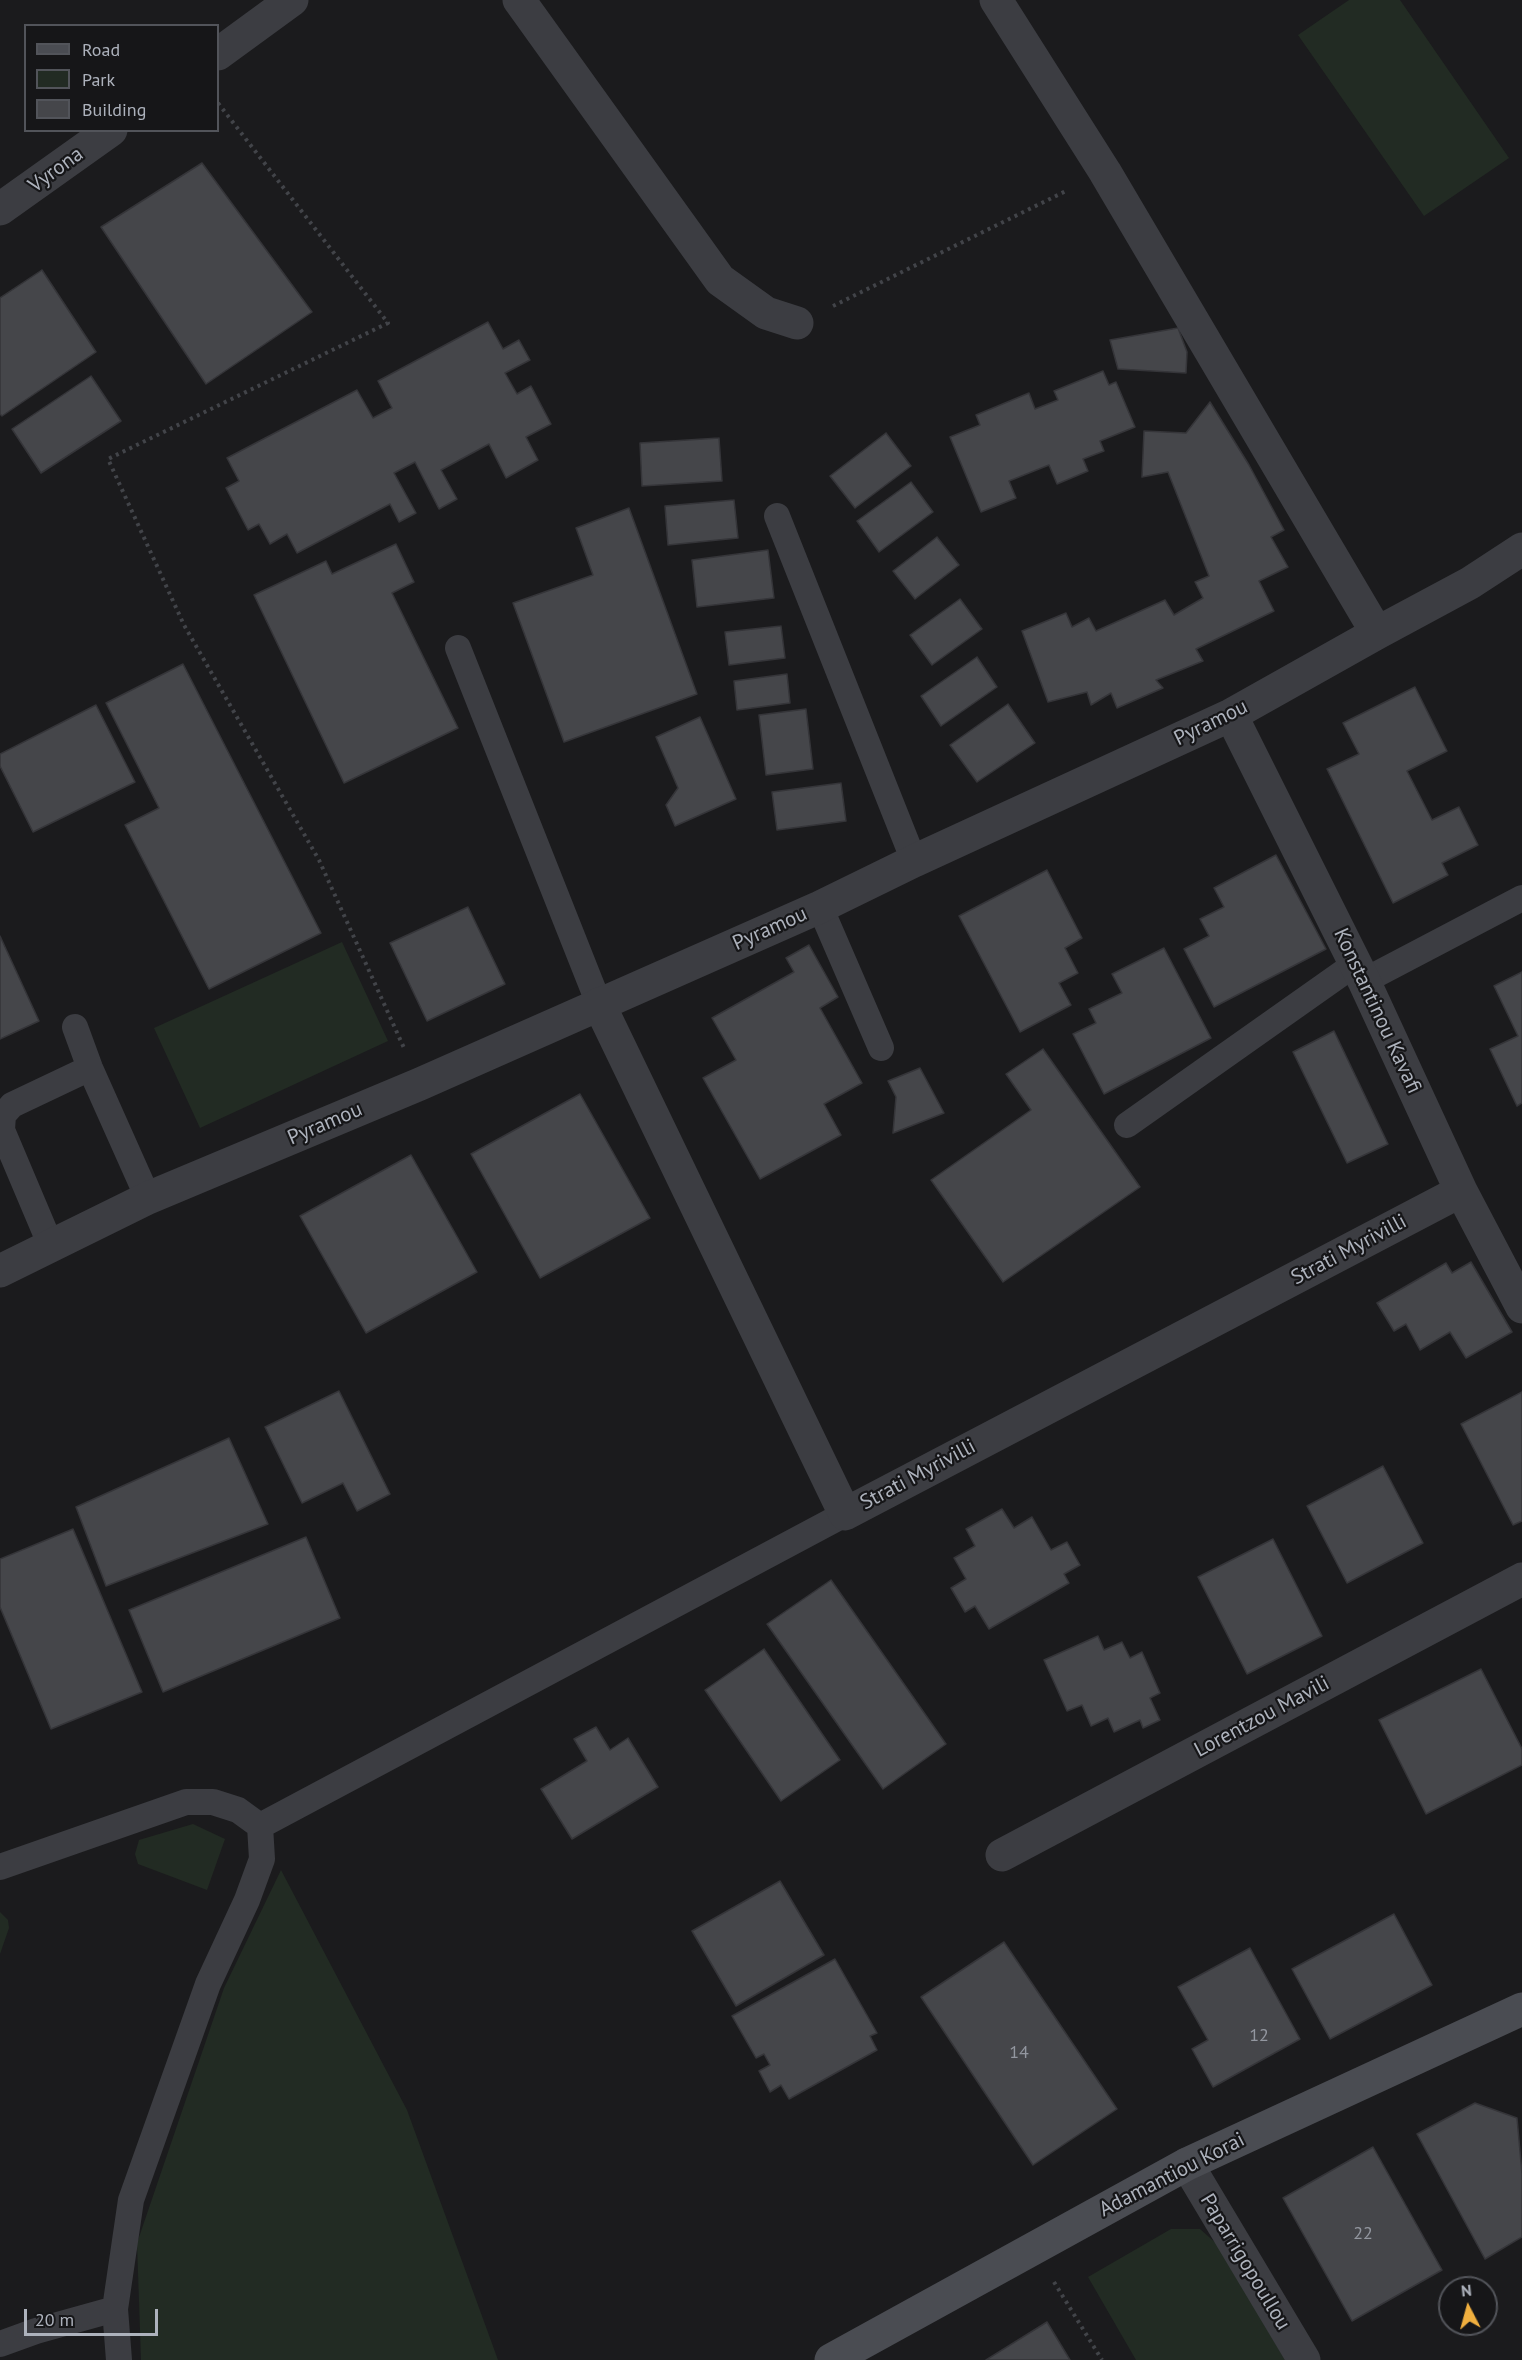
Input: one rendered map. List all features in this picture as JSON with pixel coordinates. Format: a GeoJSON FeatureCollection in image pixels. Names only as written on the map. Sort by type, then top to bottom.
{"type":"FeatureCollection","features":[{"type":"Feature","properties":{"kind":"main road","name":"Adamantiou Korai"},"geometry":{"type":"LineString","coordinates":[[831,2360],[1187,2164],[1521,2013]]}},
{"type":"Feature","properties":{"kind":"street"},"geometry":{"type":"LineString","coordinates":[[219,53],[292,0]]}},
{"type":"Feature","properties":{"kind":"street"},"geometry":{"type":"LineString","coordinates":[[519,0],[720,280],[766,313],[797,323]]}},
{"type":"Feature","properties":{"kind":"street"},"geometry":{"type":"LineString","coordinates":[[996,0],[1105,172],[1377,633]]}},
{"type":"Feature","properties":{"kind":"street","name":"Vyrona"},"geometry":{"type":"LineString","coordinates":[[0,209],[108,132]]}},
{"type":"Feature","properties":{"kind":"street","name":"Pyramou"},"geometry":{"type":"LineString","coordinates":[[0,1271],[148,1198],[420,1084],[820,907],[914,861],[1231,715],[1470,583],[1522,549]]}},
{"type":"Feature","properties":{"kind":"street","name":"Konstantinou Kavafi"},"geometry":{"type":"LineString","coordinates":[[1231,715],[1360,972],[1461,1191],[1522,1307]]}},
{"type":"Feature","properties":{"kind":"street","name":"Strati Myrivilli"},"geometry":{"type":"LineString","coordinates":[[599,1004],[845,1514],[1461,1191]]}},
{"type":"Feature","properties":{"kind":"street","name":"Lorentzou Mavili"},"geometry":{"type":"LineString","coordinates":[[1002,1855],[1522,1579]]}},
{"type":"Feature","properties":{"kind":"street","name":"Paparrigopoullou"},"geometry":{"type":"LineString","coordinates":[[1187,2164],[1304,2360]]}},
{"type":"Feature","properties":{"kind":"lane"},"geometry":{"type":"LineString","coordinates":[[777,516],[914,861]]}},
{"type":"Feature","properties":{"kind":"lane"},"geometry":{"type":"LineString","coordinates":[[458,648],[599,1004]]}},
{"type":"Feature","properties":{"kind":"lane"},"geometry":{"type":"LineString","coordinates":[[1127,1125],[1360,972],[1522,897]]}},
{"type":"Feature","properties":{"kind":"lane"},"geometry":{"type":"LineString","coordinates":[[820,907],[881,1048]]}},
{"type":"Feature","properties":{"kind":"lane"},"geometry":{"type":"LineString","coordinates":[[75,1027],[90,1068],[148,1198]]}},
{"type":"Feature","properties":{"kind":"lane"},"geometry":{"type":"LineString","coordinates":[[51,1246],[2,1130],[3,1115],[12,1106],[90,1068]]}},
{"type":"Feature","properties":{"kind":"lane"},"geometry":{"type":"LineString","coordinates":[[260,1826],[845,1514]]}},
{"type":"Feature","properties":{"kind":"lane"},"geometry":{"type":"LineString","coordinates":[[0,1867],[186,1802],[213,1802],[238,1810],[260,1826]]}},
{"type":"Feature","properties":{"kind":"lane"},"geometry":{"type":"LineString","coordinates":[[119,2360],[115,2309],[132,2200],[208,1984],[247,1900],[262,1859],[260,1826]]}},
{"type":"Feature","properties":{"kind":"lane"},"geometry":{"type":"LineString","coordinates":[[0,2344],[36,2331],[115,2309]]}},
{"type":"Feature","properties":{"kind":"path"},"geometry":{"type":"LineString","coordinates":[[219,104],[388,323],[108,459],[184,625],[319,860],[420,1084]]}},
{"type":"Feature","properties":{"kind":"path"},"geometry":{"type":"LineString","coordinates":[[797,323],[1105,172]]}},
{"type":"Feature","properties":{"kind":"path"},"geometry":{"type":"LineString","coordinates":[[1034,2248],[1102,2360]]}},
{"type":"Feature","properties":{"kind":"green space"},"geometry":{"type":"Polygon","coordinates":[[[1349,0],[1400,0],[1509,158],[1424,216],[1298,35],[1349,0]]]}},
{"type":"Feature","properties":{"kind":"green space"},"geometry":{"type":"Polygon","coordinates":[[[342,942],[388,1041],[200,1128],[154,1028],[342,942]]]}},
{"type":"Feature","properties":{"kind":"green space"},"geometry":{"type":"Polygon","coordinates":[[[193,1824],[225,1839],[207,1890],[138,1864],[135,1854],[139,1840],[193,1824]]]}},
{"type":"Feature","properties":{"kind":"green space"},"geometry":{"type":"Polygon","coordinates":[[[281,1870],[407,2110],[498,2360],[141,2360],[137,2243],[224,1988],[281,1870]]]}},
{"type":"Feature","properties":{"kind":"green space"},"geometry":{"type":"Polygon","coordinates":[[[0,1912],[8,1920],[9,1928],[0,1954],[0,1912]]]}},
{"type":"Feature","properties":{"kind":"green space"},"geometry":{"type":"Polygon","coordinates":[[[1171,2229],[1200,2229],[1218,2245],[1285,2360],[1136,2360],[1088,2277],[1171,2229]]]}},
{"type":"Feature","properties":{"kind":"building"},"geometry":{"type":"Polygon","coordinates":[[[202,163],[312,312],[206,384],[101,227],[202,163]]]}},
{"type":"Feature","properties":{"kind":"building"},"geometry":{"type":"Polygon","coordinates":[[[42,270],[96,352],[2,416],[0,414],[0,298],[42,270]]]}},
{"type":"Feature","properties":{"kind":"building"},"geometry":{"type":"Polygon","coordinates":[[[488,322],[503,349],[519,340],[530,360],[505,373],[517,394],[531,386],[551,424],[526,437],[538,460],[506,478],[489,444],[441,470],[457,499],[439,509],[415,462],[394,473],[416,513],[399,522],[390,504],[297,553],[287,534],[270,544],[259,524],[248,530],[226,488],[239,481],[227,458],[357,390],[373,418],[392,408],[378,381],[488,322]]]}},
{"type":"Feature","properties":{"kind":"building"},"geometry":{"type":"Polygon","coordinates":[[[1178,328],[1187,352],[1186,373],[1118,369],[1110,340],[1178,328]]]}},
{"type":"Feature","properties":{"kind":"building"},"geometry":{"type":"Polygon","coordinates":[[[1103,371],[1109,385],[1116,382],[1135,427],[1100,441],[1104,451],[1083,459],[1088,471],[1057,484],[1049,465],[1009,481],[1016,498],[981,512],[950,437],[980,425],[976,415],[1029,393],[1035,409],[1058,400],[1054,391],[1103,371]]]}},
{"type":"Feature","properties":{"kind":"building"},"geometry":{"type":"Polygon","coordinates":[[[91,376],[121,421],[41,473],[12,429],[91,376]]]}},
{"type":"Feature","properties":{"kind":"building"},"geometry":{"type":"Polygon","coordinates":[[[1210,402],[1249,465],[1284,530],[1271,537],[1288,567],[1259,581],[1274,611],[1196,649],[1203,661],[1156,680],[1163,688],[1117,708],[1111,693],[1091,705],[1087,692],[1048,702],[1022,631],[1066,613],[1072,627],[1089,618],[1096,631],[1165,600],[1174,615],[1203,598],[1195,582],[1209,576],[1168,472],[1142,477],[1144,431],[1186,433],[1210,402]]]}},
{"type":"Feature","properties":{"kind":"building"},"geometry":{"type":"Polygon","coordinates":[[[886,433],[911,466],[855,508],[830,476],[886,433]]]}},
{"type":"Feature","properties":{"kind":"building"},"geometry":{"type":"Polygon","coordinates":[[[719,438],[722,481],[642,486],[640,443],[719,438]]]}},
{"type":"Feature","properties":{"kind":"building"},"geometry":{"type":"Polygon","coordinates":[[[911,482],[933,512],[879,552],[857,521],[911,482]]]}},
{"type":"Feature","properties":{"kind":"building"},"geometry":{"type":"Polygon","coordinates":[[[734,500],[738,538],[668,545],[665,506],[734,500]]]}},
{"type":"Feature","properties":{"kind":"building"},"geometry":{"type":"Polygon","coordinates":[[[629,508],[697,694],[564,742],[513,603],[593,575],[576,528],[629,508]]]}},
{"type":"Feature","properties":{"kind":"building"},"geometry":{"type":"Polygon","coordinates":[[[937,537],[959,565],[915,599],[893,571],[937,537]]]}},
{"type":"Feature","properties":{"kind":"building"},"geometry":{"type":"Polygon","coordinates":[[[396,544],[414,582],[392,593],[458,728],[344,783],[254,595],[326,561],[332,574],[396,544]]]}},
{"type":"Feature","properties":{"kind":"building"},"geometry":{"type":"Polygon","coordinates":[[[768,550],[774,598],[697,607],[692,560],[768,550]]]}},
{"type":"Feature","properties":{"kind":"building"},"geometry":{"type":"Polygon","coordinates":[[[960,599],[982,629],[932,665],[910,635],[960,599]]]}},
{"type":"Feature","properties":{"kind":"building"},"geometry":{"type":"Polygon","coordinates":[[[781,626],[785,658],[729,665],[725,632],[781,626]]]}},
{"type":"Feature","properties":{"kind":"building"},"geometry":{"type":"Polygon","coordinates":[[[977,657],[997,687],[941,726],[921,696],[977,657]]]}},
{"type":"Feature","properties":{"kind":"building"},"geometry":{"type":"Polygon","coordinates":[[[183,664],[321,933],[209,989],[125,825],[159,808],[106,703],[183,664]]]}},
{"type":"Feature","properties":{"kind":"building"},"geometry":{"type":"Polygon","coordinates":[[[787,674],[790,703],[737,710],[734,681],[787,674]]]}},
{"type":"Feature","properties":{"kind":"building"},"geometry":{"type":"Polygon","coordinates":[[[1415,687],[1447,751],[1407,771],[1432,820],[1459,807],[1478,845],[1442,863],[1448,875],[1393,903],[1327,769],[1359,754],[1343,723],[1415,687]]]}},
{"type":"Feature","properties":{"kind":"building"},"geometry":{"type":"Polygon","coordinates":[[[1008,704],[1035,743],[977,782],[950,745],[1008,704]]]}},
{"type":"Feature","properties":{"kind":"building"},"geometry":{"type":"Polygon","coordinates":[[[96,705],[135,782],[33,832],[0,766],[0,754],[96,705]]]}},
{"type":"Feature","properties":{"kind":"building"},"geometry":{"type":"Polygon","coordinates":[[[806,709],[813,769],[766,775],[759,715],[806,709]]]}},
{"type":"Feature","properties":{"kind":"building"},"geometry":{"type":"Polygon","coordinates":[[[700,717],[736,799],[675,826],[666,805],[678,788],[656,737],[700,717]]]}},
{"type":"Feature","properties":{"kind":"building"},"geometry":{"type":"Polygon","coordinates":[[[841,783],[846,821],[777,830],[772,792],[841,783]]]}},
{"type":"Feature","properties":{"kind":"building"},"geometry":{"type":"Polygon","coordinates":[[[1276,855],[1326,949],[1214,1007],[1184,949],[1209,936],[1200,919],[1224,907],[1214,888],[1276,855]]]}},
{"type":"Feature","properties":{"kind":"building"},"geometry":{"type":"Polygon","coordinates":[[[1047,870],[1082,938],[1065,948],[1078,973],[1059,983],[1071,1005],[1020,1032],[959,916],[1047,870]]]}},
{"type":"Feature","properties":{"kind":"building"},"geometry":{"type":"Polygon","coordinates":[[[468,907],[505,984],[427,1021],[390,943],[468,907]]]}},
{"type":"Feature","properties":{"kind":"building"},"geometry":{"type":"Polygon","coordinates":[[[0,936],[39,1021],[0,1039],[0,936]]]}},
{"type":"Feature","properties":{"kind":"building"},"geometry":{"type":"Polygon","coordinates":[[[809,945],[838,997],[820,1008],[862,1083],[824,1104],[841,1135],[760,1179],[703,1078],[736,1060],[712,1018],[794,972],[786,958],[809,945]]]}},
{"type":"Feature","properties":{"kind":"building"},"geometry":{"type":"Polygon","coordinates":[[[1164,948],[1211,1038],[1104,1094],[1073,1034],[1096,1023],[1089,1009],[1122,993],[1112,974],[1164,948]]]}},
{"type":"Feature","properties":{"kind":"building"},"geometry":{"type":"Polygon","coordinates":[[[1522,972],[1522,1103],[1517,1106],[1490,1049],[1518,1036],[1494,986],[1522,972]]]}},
{"type":"Feature","properties":{"kind":"building"},"geometry":{"type":"Polygon","coordinates":[[[1334,1031],[1388,1144],[1347,1163],[1293,1052],[1334,1031]]]}},
{"type":"Feature","properties":{"kind":"building"},"geometry":{"type":"Polygon","coordinates":[[[1043,1049],[1140,1187],[1003,1282],[931,1180],[1031,1110],[1006,1074],[1043,1049]]]}},
{"type":"Feature","properties":{"kind":"building"},"geometry":{"type":"Polygon","coordinates":[[[920,1068],[944,1113],[893,1133],[896,1097],[888,1081],[920,1068]]]}},
{"type":"Feature","properties":{"kind":"building"},"geometry":{"type":"Polygon","coordinates":[[[580,1094],[650,1218],[540,1278],[471,1154],[580,1094]]]}},
{"type":"Feature","properties":{"kind":"building"},"geometry":{"type":"Polygon","coordinates":[[[411,1155],[477,1272],[366,1333],[300,1216],[411,1155]]]}},
{"type":"Feature","properties":{"kind":"building"},"geometry":{"type":"Polygon","coordinates":[[[1471,1262],[1512,1332],[1466,1358],[1450,1332],[1420,1350],[1406,1324],[1394,1331],[1377,1303],[1446,1263],[1452,1273],[1471,1262]]]}},
{"type":"Feature","properties":{"kind":"building"},"geometry":{"type":"Polygon","coordinates":[[[339,1391],[390,1494],[357,1511],[343,1483],[302,1503],[265,1427],[339,1391]]]}},
{"type":"Feature","properties":{"kind":"building"},"geometry":{"type":"Polygon","coordinates":[[[1522,1392],[1522,1521],[1513,1525],[1461,1424],[1522,1392]]]}},
{"type":"Feature","properties":{"kind":"building"},"geometry":{"type":"Polygon","coordinates":[[[229,1438],[268,1524],[106,1586],[76,1507],[229,1438]]]}},
{"type":"Feature","properties":{"kind":"building"},"geometry":{"type":"Polygon","coordinates":[[[1383,1466],[1423,1543],[1347,1583],[1307,1506],[1383,1466]]]}},
{"type":"Feature","properties":{"kind":"building"},"geometry":{"type":"Polygon","coordinates":[[[1002,1509],[1014,1528],[1032,1517],[1051,1550],[1067,1542],[1080,1565],[1064,1574],[1069,1583],[989,1629],[975,1606],[965,1612],[951,1588],[966,1579],[954,1558],[975,1546],[966,1529],[1002,1509]]]}},
{"type":"Feature","properties":{"kind":"building"},"geometry":{"type":"Polygon","coordinates":[[[73,1529],[142,1692],[51,1729],[0,1607],[0,1559],[73,1529]]]}},
{"type":"Feature","properties":{"kind":"building"},"geometry":{"type":"Polygon","coordinates":[[[306,1537],[340,1618],[163,1692],[129,1610],[306,1537]]]}},
{"type":"Feature","properties":{"kind":"building"},"geometry":{"type":"Polygon","coordinates":[[[1273,1539],[1322,1636],[1247,1674],[1198,1577],[1273,1539]]]}},
{"type":"Feature","properties":{"kind":"building"},"geometry":{"type":"Polygon","coordinates":[[[831,1580],[946,1744],[883,1789],[767,1624],[831,1580]]]}},
{"type":"Feature","properties":{"kind":"building"},"geometry":{"type":"Polygon","coordinates":[[[1098,1636],[1104,1650],[1122,1642],[1130,1658],[1142,1652],[1160,1693],[1150,1698],[1160,1720],[1143,1728],[1140,1720],[1114,1732],[1108,1718],[1091,1726],[1082,1705],[1067,1711],[1044,1660],[1098,1636]]]}},
{"type":"Feature","properties":{"kind":"building"},"geometry":{"type":"Polygon","coordinates":[[[764,1649],[840,1760],[781,1801],[705,1690],[764,1649]]]}},
{"type":"Feature","properties":{"kind":"building"},"geometry":{"type":"Polygon","coordinates":[[[1481,1669],[1522,1749],[1522,1765],[1426,1814],[1379,1720],[1481,1669]]]}},
{"type":"Feature","properties":{"kind":"building"},"geometry":{"type":"Polygon","coordinates":[[[596,1727],[610,1750],[628,1738],[658,1787],[572,1839],[541,1789],[587,1761],[574,1739],[596,1727]]]}},
{"type":"Feature","properties":{"kind":"building"},"geometry":{"type":"Polygon","coordinates":[[[780,1881],[824,1955],[736,2006],[692,1931],[780,1881]]]}},
{"type":"Feature","properties":{"kind":"building"},"geometry":{"type":"Polygon","coordinates":[[[1394,1914],[1432,1985],[1330,2039],[1292,1969],[1394,1914]]]}},
{"type":"Feature","properties":{"kind":"building"},"geometry":{"type":"Polygon","coordinates":[[[1004,1942],[1117,2109],[1033,2165],[921,1997],[1004,1942]]]}},
{"type":"Feature","properties":{"kind":"building"},"geometry":{"type":"Polygon","coordinates":[[[1250,1948],[1300,2039],[1213,2087],[1192,2049],[1208,2040],[1178,1987],[1250,1948]]]}},
{"type":"Feature","properties":{"kind":"building"},"geometry":{"type":"Polygon","coordinates":[[[835,1959],[877,2033],[870,2036],[877,2050],[789,2099],[781,2085],[770,2092],[759,2071],[770,2065],[764,2054],[756,2058],[732,2016],[835,1959]]]}},
{"type":"Feature","properties":{"kind":"building"},"geometry":{"type":"Polygon","coordinates":[[[1475,2103],[1517,2118],[1522,2174],[1522,2237],[1485,2259],[1417,2134],[1475,2103]]]}},
{"type":"Feature","properties":{"kind":"building"},"geometry":{"type":"Polygon","coordinates":[[[1373,2147],[1442,2270],[1352,2321],[1283,2198],[1373,2147]]]}},
{"type":"Feature","properties":{"kind":"building"},"geometry":{"type":"Polygon","coordinates":[[[1047,2322],[1070,2360],[986,2360],[1047,2322]]]}}]}
